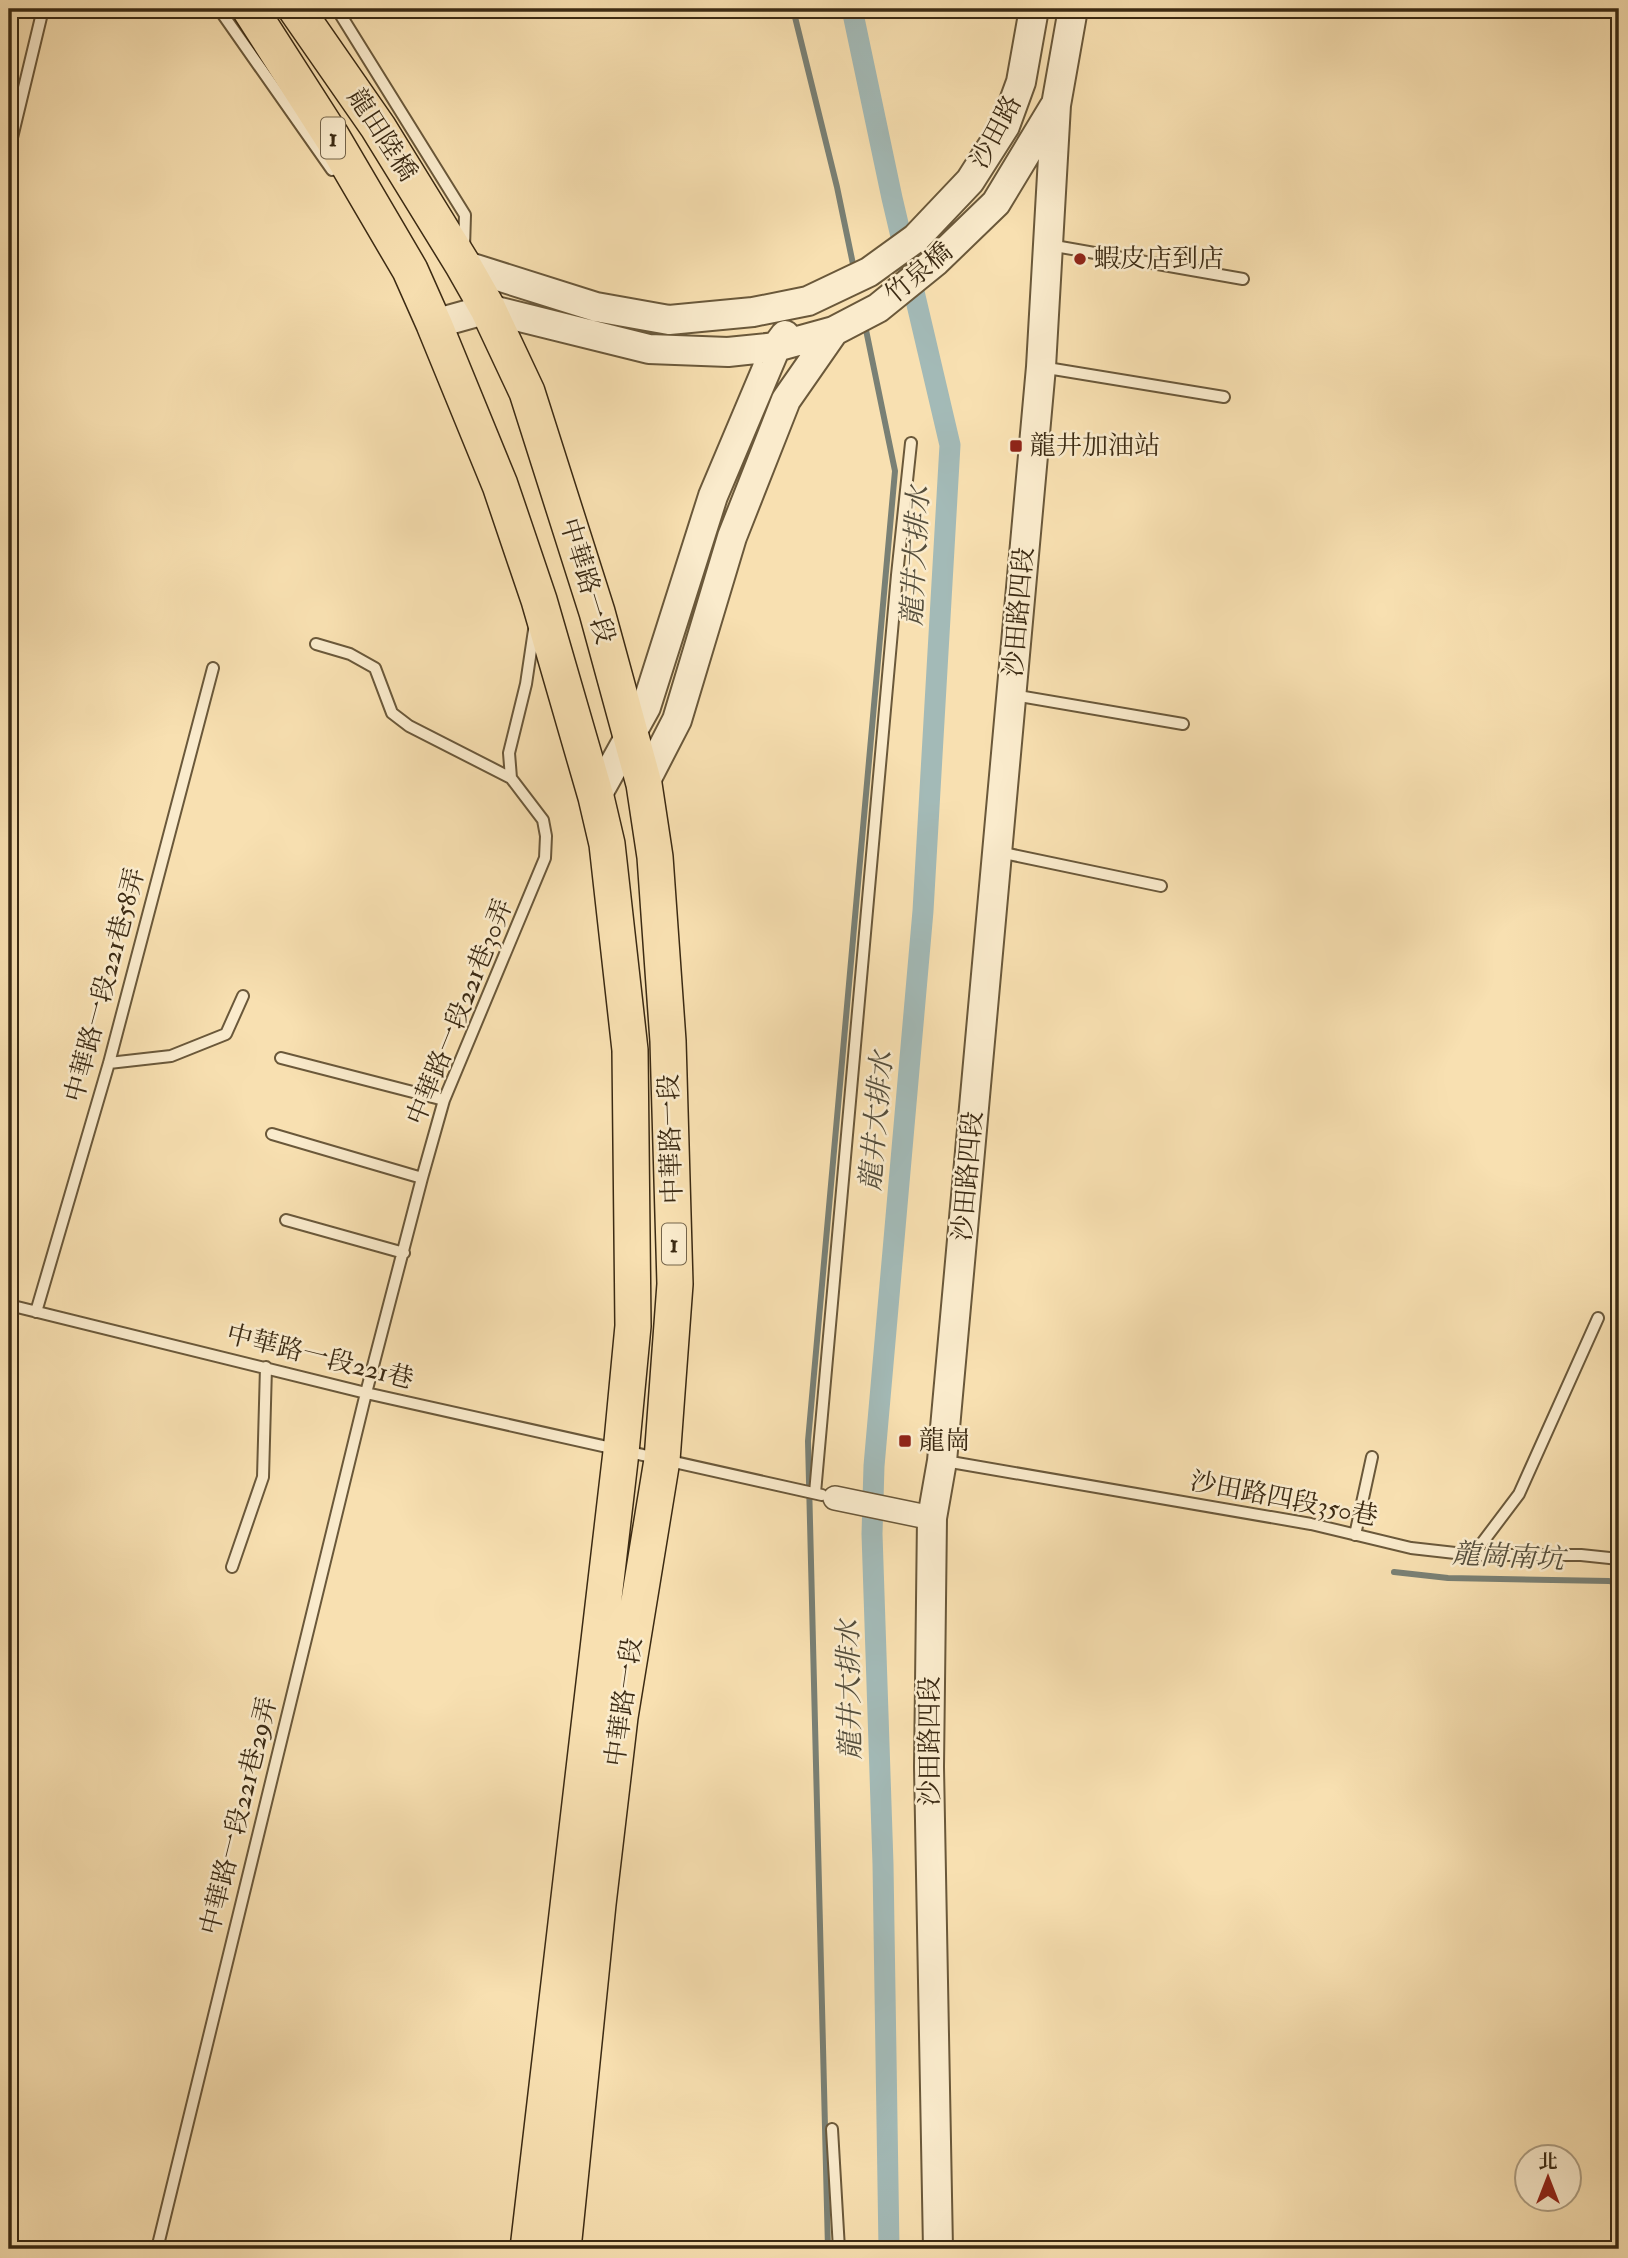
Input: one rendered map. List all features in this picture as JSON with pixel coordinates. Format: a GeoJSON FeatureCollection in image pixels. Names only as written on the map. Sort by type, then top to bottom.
{"type":"FeatureCollection","features":[{"type":"Feature","properties":{"kind":"main road","name":"龍田陸橋"},"geometry":{"type":"LineString","coordinates":[[250,9],[332,137],[410,270]]}},
{"type":"Feature","properties":{"kind":"main road","name":"龍田陸橋"},"geometry":{"type":"LineString","coordinates":[[296,9],[378,127],[463,265]]}},
{"type":"Feature","properties":{"kind":"main road","name":"中華路一段"},"geometry":{"type":"LineString","coordinates":[[463,265],[488,309],[527,392],[597,612],[644,783],[655,857],[668,1041],[675,1284],[662,1460],[620,1717],[563,2249]]}},
{"type":"Feature","properties":{"kind":"main road","name":"中華路一段"},"geometry":{"type":"LineString","coordinates":[[410,270],[500,485],[539,600],[596,797],[607,844],[630,1050],[633,1326],[621,1452],[528,2249]]}},
{"type":"Feature","properties":{"kind":"street"},"geometry":{"type":"LineString","coordinates":[[1034,9],[1021,82],[1056,105]]}},
{"type":"Feature","properties":{"kind":"street","name":"沙田路四段"},"geometry":{"type":"LineString","coordinates":[[938,2249],[929,1767],[932,1518],[942,1461],[1041,367],[1056,105],[1073,9]]}},
{"type":"Feature","properties":{"kind":"street","name":"沙田路"},"geometry":{"type":"LineString","coordinates":[[970,181],[1005,125],[1021,82]]}},
{"type":"Feature","properties":{"kind":"street","name":"竹泉橋"},"geometry":{"type":"LineString","coordinates":[[488,309],[649,349],[728,352],[776,347],[834,331],[878,308],[936,261],[996,203],[1056,105]]}},
{"type":"Feature","properties":{"kind":"street","name":"竹泉橋"},"geometry":{"type":"LineString","coordinates":[[463,265],[596,307],[668,320],[754,312],[808,301],[869,272],[916,238],[970,181]]}},
{"type":"Feature","properties":{"kind":"street"},"geometry":{"type":"LineString","coordinates":[[596,797],[646,707],[713,496],[776,347],[808,301]]}},
{"type":"Feature","properties":{"kind":"street"},"geometry":{"type":"LineString","coordinates":[[434,324],[488,309]]}},
{"type":"Feature","properties":{"kind":"street"},"geometry":{"type":"LineString","coordinates":[[644,783],[677,720],[732,537],[786,400],[834,331]]}},
{"type":"Feature","properties":{"kind":"street"},"geometry":{"type":"LineString","coordinates":[[825,1496],[932,1518]]}},
{"type":"Feature","properties":{"kind":"lane"},"geometry":{"type":"LineString","coordinates":[[9,150],[43,9]]}},
{"type":"Feature","properties":{"kind":"lane"},"geometry":{"type":"LineString","coordinates":[[219,9],[337,177]]}},
{"type":"Feature","properties":{"kind":"lane"},"geometry":{"type":"LineString","coordinates":[[337,9],[465,215],[463,265]]}},
{"type":"Feature","properties":{"kind":"lane"},"geometry":{"type":"LineString","coordinates":[[368,222],[434,324]]}},
{"type":"Feature","properties":{"kind":"lane"},"geometry":{"type":"LineString","coordinates":[[1049,245],[1243,279]]}},
{"type":"Feature","properties":{"kind":"lane"},"geometry":{"type":"LineString","coordinates":[[1041,367],[1224,397]]}},
{"type":"Feature","properties":{"kind":"lane"},"geometry":{"type":"LineString","coordinates":[[825,1496],[897,575],[911,443]]}},
{"type":"Feature","properties":{"kind":"lane"},"geometry":{"type":"LineString","coordinates":[[511,778],[509,753],[526,684],[539,600]]}},
{"type":"Feature","properties":{"kind":"lane"},"geometry":{"type":"LineString","coordinates":[[316,644],[350,654],[375,668],[391,713],[409,726],[511,778]]}},
{"type":"Feature","properties":{"kind":"lane","name":"中華路一段221巷58弄"},"geometry":{"type":"LineString","coordinates":[[36,1312],[109,1063],[213,668]]}},
{"type":"Feature","properties":{"kind":"lane"},"geometry":{"type":"LineString","coordinates":[[1012,694],[1183,724]]}},
{"type":"Feature","properties":{"kind":"lane","name":"中華路一段221巷30弄"},"geometry":{"type":"LineString","coordinates":[[366,1393],[444,1100],[545,858],[546,836],[543,820],[511,778]]}},
{"type":"Feature","properties":{"kind":"lane"},"geometry":{"type":"LineString","coordinates":[[997,852],[1161,886]]}},
{"type":"Feature","properties":{"kind":"lane"},"geometry":{"type":"LineString","coordinates":[[109,1063],[171,1056],[226,1034],[243,996]]}},
{"type":"Feature","properties":{"kind":"lane"},"geometry":{"type":"LineString","coordinates":[[281,1058],[444,1100]]}},
{"type":"Feature","properties":{"kind":"lane"},"geometry":{"type":"LineString","coordinates":[[272,1134],[422,1178]]}},
{"type":"Feature","properties":{"kind":"lane"},"geometry":{"type":"LineString","coordinates":[[286,1220],[404,1253]]}},
{"type":"Feature","properties":{"kind":"lane","name":"中華路一段221巷"},"geometry":{"type":"LineString","coordinates":[[9,1305],[366,1393],[825,1496]]}},
{"type":"Feature","properties":{"kind":"lane"},"geometry":{"type":"LineString","coordinates":[[1473,1555],[1519,1494],[1598,1318]]}},
{"type":"Feature","properties":{"kind":"lane"},"geometry":{"type":"LineString","coordinates":[[232,1567],[263,1477],[266,1367]]}},
{"type":"Feature","properties":{"kind":"lane","name":"中華路一段221巷29弄"},"geometry":{"type":"LineString","coordinates":[[157,2249],[366,1393]]}},
{"type":"Feature","properties":{"kind":"lane"},"geometry":{"type":"LineString","coordinates":[[1355,1535],[1372,1457]]}},
{"type":"Feature","properties":{"kind":"lane","name":"沙田路四段350巷"},"geometry":{"type":"LineString","coordinates":[[942,1461],[1297,1521],[1411,1548],[1473,1555],[1581,1555],[1619,1559]]}},
{"type":"Feature","properties":{"kind":"lane"},"geometry":{"type":"LineString","coordinates":[[832,2129],[839,2249]]}},
{"type":"Feature","properties":{"kind":"waterway"},"geometry":{"type":"LineString","coordinates":[[793,9],[837,187],[854,269]]}},
{"type":"Feature","properties":{"kind":"waterway","name":"龍井大排水"},"geometry":{"type":"LineString","coordinates":[[852,9],[892,198],[950,445],[923,911],[874,1466],[872,1534],[883,1864],[889,2249]]}},
{"type":"Feature","properties":{"kind":"waterway"},"geometry":{"type":"LineString","coordinates":[[828,2249],[808,1441],[895,471],[865,325]]}},
{"type":"Feature","properties":{"kind":"waterway","name":"龍崗南坑"},"geometry":{"type":"LineString","coordinates":[[1394,1572],[1448,1578],[1609,1581],[1619,1584]]}},
{"type":"Feature","properties":{"kind":"place","name":"蝦皮店到店"},"geometry":{"type":"Point","coordinates":[1080,259]}},
{"type":"Feature","properties":{"kind":"place","name":"龍井加油站"},"geometry":{"type":"Point","coordinates":[1016,446]}},
{"type":"Feature","properties":{"kind":"place","name":"龍崗"},"geometry":{"type":"Point","coordinates":[905,1441]}}]}
